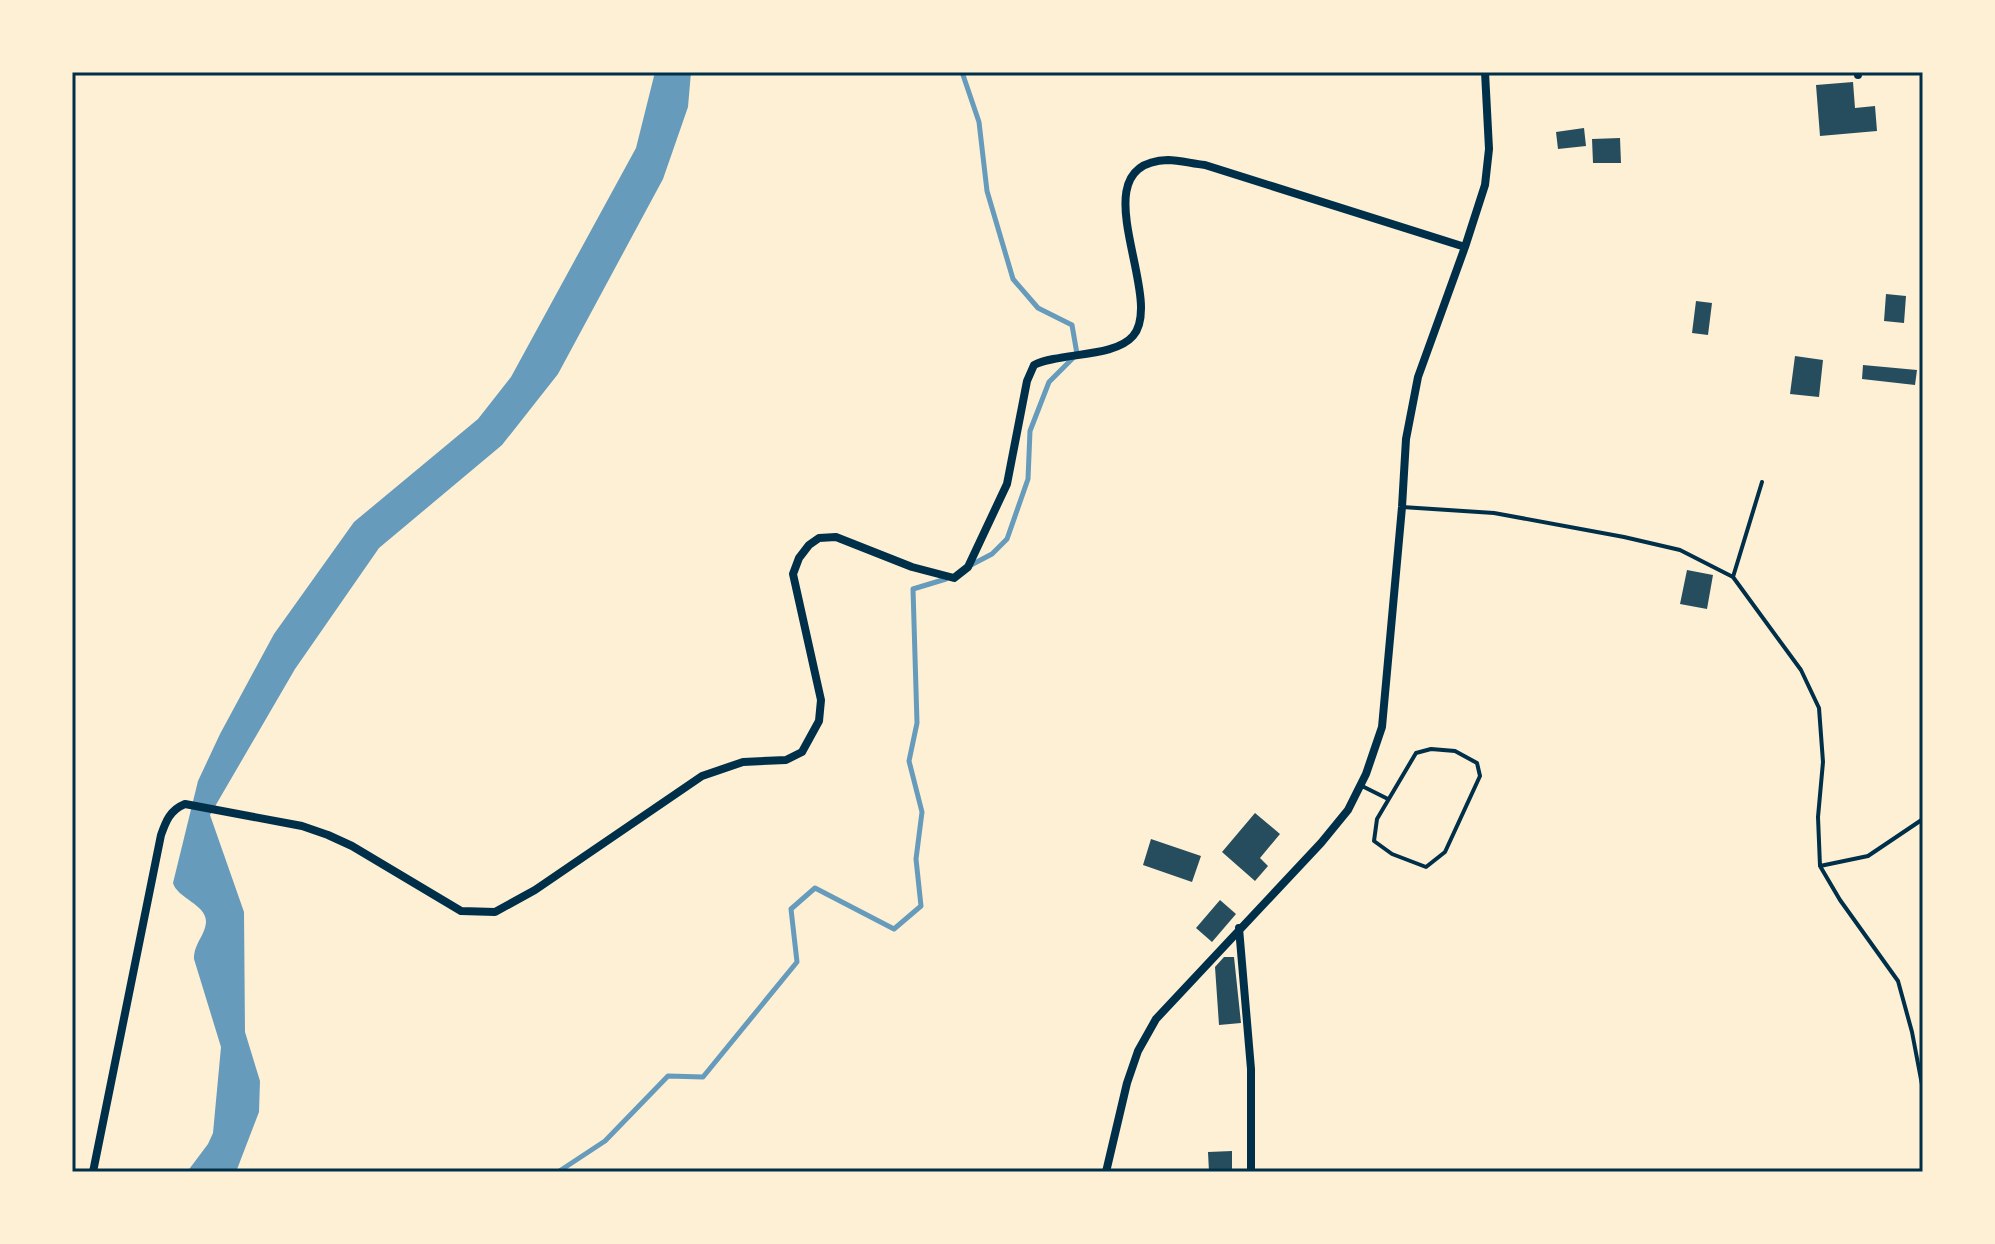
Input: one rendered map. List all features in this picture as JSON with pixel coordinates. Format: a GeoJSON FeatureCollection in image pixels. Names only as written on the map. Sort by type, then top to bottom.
{"type":"FeatureCollection","features":[{"type":"Feature","properties":{"kind":"street"},"geometry":{"type":"LineString","coordinates":[[1106,1172],[1127,1083],[1138,1051],[1156,1019],[1321,843],[1348,810],[1382,727],[1406,439],[1418,377],[1485,185],[1489,149],[1485,72]]}},
{"type":"Feature","properties":{"kind":"street"},"geometry":{"type":"LineString","coordinates":[[93,1172],[161,835],[167,819],[176,808],[185,804],[302,826],[328,835],[461,911],[495,912],[535,890],[702,776],[743,762],[786,760],[802,752],[819,721],[821,700],[793,574],[799,558],[819,538],[836,537],[934,574],[954,578],[968,567],[1007,484],[1027,381],[1034,365],[1047,359],[1121,347],[1135,334],[1142,315],[1124,202],[1130,180],[1146,165],[1167,160],[1205,165],[1465,247]]}},
{"type":"Feature","properties":{"kind":"street"},"geometry":{"type":"LineString","coordinates":[[1239,928],[1251,1069],[1251,1172]]}},
{"type":"Feature","properties":{"kind":"lane"},"geometry":{"type":"LineString","coordinates":[[1733,577],[1762,482]]}},
{"type":"Feature","properties":{"kind":"lane"},"geometry":{"type":"LineString","coordinates":[[1402,507],[1494,513],[1624,537],[1680,550],[1733,577],[1801,670],[1819,708],[1823,762],[1818,817],[1820,866],[1840,900],[1898,981],[1923,1090]]}},
{"type":"Feature","properties":{"kind":"lane"},"geometry":{"type":"LineString","coordinates":[[1431,749],[1455,751],[1477,763],[1480,776],[1445,852],[1426,867],[1392,854],[1374,841],[1377,819],[1388,799],[1416,753],[1431,749]]}},
{"type":"Feature","properties":{"kind":"lane"},"geometry":{"type":"LineString","coordinates":[[1360,785],[1388,799]]}},
{"type":"Feature","properties":{"kind":"lane"},"geometry":{"type":"LineString","coordinates":[[1820,866],[1868,856],[1923,819]]}},
{"type":"Feature","properties":{"kind":"water"},"geometry":{"type":"Polygon","coordinates":[[[655,72],[691,72],[688,107],[663,179],[558,374],[502,445],[379,548],[295,669],[210,815],[244,912],[245,1032],[260,1081],[259,1112],[236,1172],[187,1172],[213,1133],[221,1047],[194,959],[205,927],[205,916],[173,883],[198,781],[274,634],[354,522],[478,419],[511,377],[636,148],[655,72]]]}},
{"type":"Feature","properties":{"kind":"building"},"geometry":{"type":"Polygon","coordinates":[[[1853,82],[1855,108],[1875,106],[1877,131],[1820,136],[1816,85],[1853,82]]]}},
{"type":"Feature","properties":{"kind":"building"},"geometry":{"type":"Polygon","coordinates":[[[1584,128],[1586,146],[1558,149],[1556,132],[1584,128]]]}},
{"type":"Feature","properties":{"kind":"building"},"geometry":{"type":"Polygon","coordinates":[[[1620,138],[1621,163],[1593,163],[1592,139],[1620,138]]]}},
{"type":"Feature","properties":{"kind":"building"},"geometry":{"type":"Polygon","coordinates":[[[1886,294],[1906,296],[1904,323],[1884,321],[1886,294]]]}},
{"type":"Feature","properties":{"kind":"building"},"geometry":{"type":"Polygon","coordinates":[[[1696,301],[1712,303],[1708,335],[1692,333],[1696,301]]]}},
{"type":"Feature","properties":{"kind":"building"},"geometry":{"type":"Polygon","coordinates":[[[1795,356],[1823,360],[1819,397],[1790,394],[1795,356]]]}},
{"type":"Feature","properties":{"kind":"building"},"geometry":{"type":"Polygon","coordinates":[[[1863,365],[1917,370],[1915,385],[1862,379],[1863,365]]]}},
{"type":"Feature","properties":{"kind":"building"},"geometry":{"type":"Polygon","coordinates":[[[1687,570],[1713,575],[1707,609],[1680,604],[1687,570]]]}},
{"type":"Feature","properties":{"kind":"building"},"geometry":{"type":"Polygon","coordinates":[[[1255,813],[1280,834],[1260,858],[1268,866],[1255,881],[1222,852],[1255,813]]]}},
{"type":"Feature","properties":{"kind":"building"},"geometry":{"type":"Polygon","coordinates":[[[1151,839],[1201,856],[1192,882],[1143,865],[1151,839]]]}},
{"type":"Feature","properties":{"kind":"building"},"geometry":{"type":"Polygon","coordinates":[[[1220,900],[1236,914],[1212,942],[1196,928],[1220,900]]]}},
{"type":"Feature","properties":{"kind":"building"},"geometry":{"type":"Polygon","coordinates":[[[1224,957],[1234,957],[1241,1023],[1219,1025],[1215,967],[1224,957]]]}},
{"type":"Feature","properties":{"kind":"building"},"geometry":{"type":"Polygon","coordinates":[[[1232,1151],[1232,1172],[1209,1172],[1208,1152],[1232,1151]]]}},
{"type":"Feature","properties":{"kind":"waterway"},"geometry":{"type":"LineString","coordinates":[[962,72],[979,122],[987,191],[1013,279],[1038,308],[1072,325],[1077,354],[1049,382],[1030,431],[1028,479],[1007,539],[992,554],[971,565]]}},
{"type":"Feature","properties":{"kind":"waterway"},"geometry":{"type":"LineString","coordinates":[[558,1172],[605,1141],[668,1076],[703,1077],[797,962],[791,909],[815,888],[894,929],[921,906],[916,859],[922,812],[909,761],[917,723],[913,589],[946,579]]}}]}
